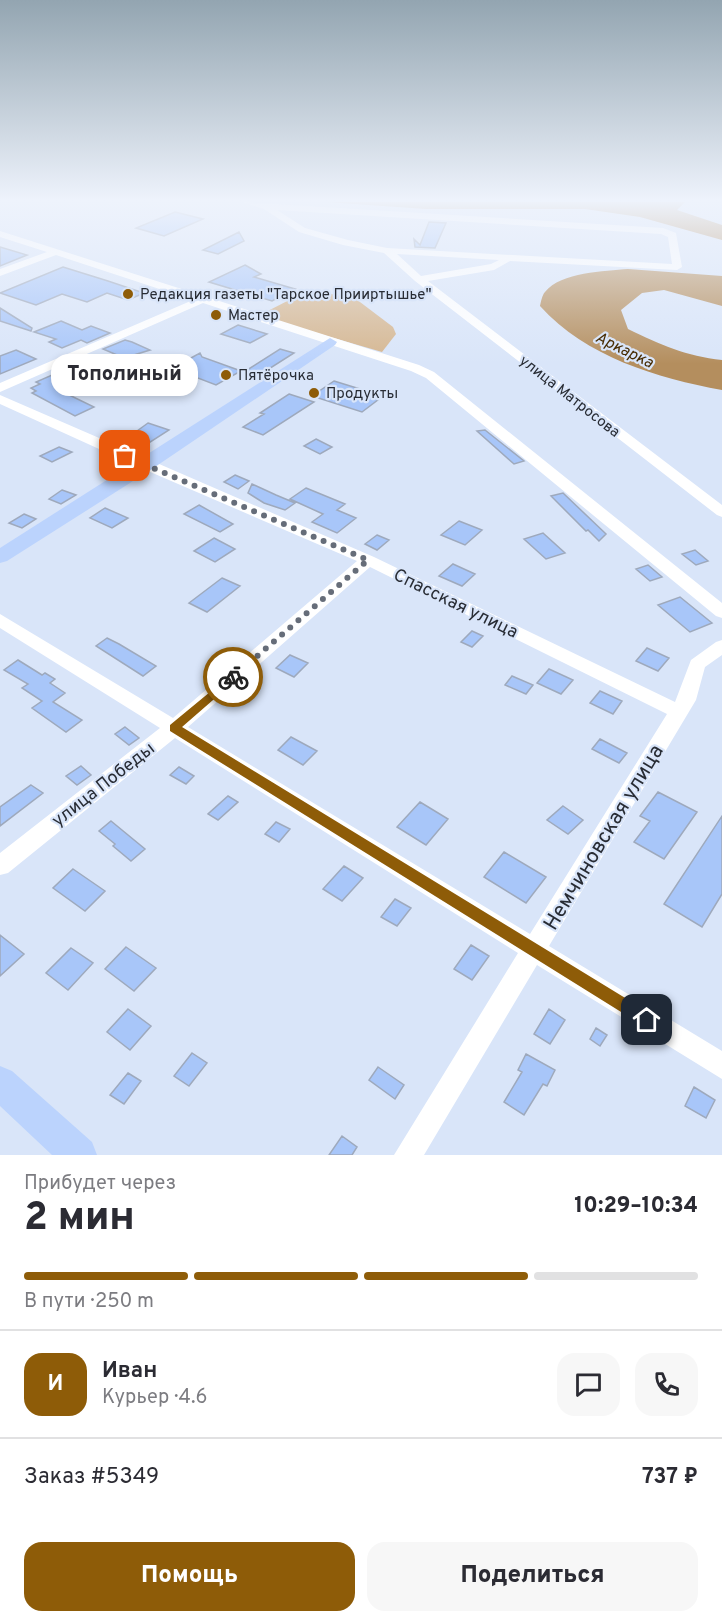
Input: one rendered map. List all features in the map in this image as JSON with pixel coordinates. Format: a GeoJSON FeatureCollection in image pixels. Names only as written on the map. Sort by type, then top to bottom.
{"type":"FeatureCollection","features":[{"type":"Feature","properties":{"kind":"main road"},"geometry":{"type":"LineString","coordinates":[[0,557],[146,465],[330,342]]}},
{"type":"Feature","properties":{"kind":"main road"},"geometry":{"type":"LineString","coordinates":[[0,1083],[79,1155]]}},
{"type":"Feature","properties":{"kind":"street"},"geometry":{"type":"LineString","coordinates":[[0,273],[46,256]]}},
{"type":"Feature","properties":{"kind":"street"},"geometry":{"type":"LineString","coordinates":[[63,256],[415,368],[430,375],[722,612]]}},
{"type":"Feature","properties":{"kind":"street","name":"улица Матросова"},"geometry":{"type":"LineString","coordinates":[[393,256],[419,279],[722,512]]}},
{"type":"Feature","properties":{"kind":"street"},"geometry":{"type":"LineString","coordinates":[[471,256],[677,267],[676,256]]}},
{"type":"Feature","properties":{"kind":"street"},"geometry":{"type":"LineString","coordinates":[[419,279],[494,267],[507,258]]}},
{"type":"Feature","properties":{"kind":"street"},"geometry":{"type":"LineString","coordinates":[[0,388],[201,300]]}},
{"type":"Feature","properties":{"kind":"street","name":"Спасская улица"},"geometry":{"type":"LineString","coordinates":[[0,399],[146,465],[368,560],[679,712]]}},
{"type":"Feature","properties":{"kind":"street","name":"улица Победы"},"geometry":{"type":"LineString","coordinates":[[0,866],[174,728],[368,560]]}},
{"type":"Feature","properties":{"kind":"street"},"geometry":{"type":"LineString","coordinates":[[0,620],[722,1066]]}},
{"type":"Feature","properties":{"kind":"street","name":"Немчиновская улица"},"geometry":{"type":"LineString","coordinates":[[408,1155],[679,712],[686,700],[698,664],[722,646]]}},
{"type":"Feature","properties":{"kind":"shaded area"},"geometry":{"type":"Polygon","coordinates":[[[321,292],[356,299],[393,327],[396,334],[382,352],[258,316],[299,295],[321,292]]]}},
{"type":"Feature","properties":{"kind":"water","name":"Аркарка"},"geometry":{"type":"Polygon","coordinates":[[[628,269],[722,276],[722,306],[664,290],[642,293],[621,310],[628,329],[674,349],[722,360],[722,390],[673,379],[624,363],[579,339],[558,324],[540,306],[545,292],[561,280],[596,272],[628,269]]]}},
{"type":"Feature","properties":{"kind":"building"},"geometry":{"type":"Polygon","coordinates":[[[0,256],[25,256],[0,266],[0,256]]]}},
{"type":"Feature","properties":{"kind":"building"},"geometry":{"type":"Polygon","coordinates":[[[245,265],[261,274],[254,277],[295,289],[272,301],[209,282],[245,265]]]}},
{"type":"Feature","properties":{"kind":"building"},"geometry":{"type":"Polygon","coordinates":[[[63,267],[144,293],[128,300],[107,293],[87,302],[62,294],[36,305],[0,293],[63,267]]]}},
{"type":"Feature","properties":{"kind":"building"},"geometry":{"type":"Polygon","coordinates":[[[0,308],[32,328],[31,331],[0,321],[0,308]]]}},
{"type":"Feature","properties":{"kind":"building"},"geometry":{"type":"Polygon","coordinates":[[[61,321],[82,330],[91,326],[110,333],[87,343],[81,340],[62,348],[49,342],[56,339],[34,332],[61,321]]]}},
{"type":"Feature","properties":{"kind":"building"},"geometry":{"type":"Polygon","coordinates":[[[238,325],[267,334],[250,343],[221,334],[238,325]]]}},
{"type":"Feature","properties":{"kind":"building"},"geometry":{"type":"Polygon","coordinates":[[[125,340],[150,350],[124,358],[103,349],[125,340]]]}},
{"type":"Feature","properties":{"kind":"building"},"geometry":{"type":"Polygon","coordinates":[[[280,349],[294,353],[261,374],[247,370],[280,349]]]}},
{"type":"Feature","properties":{"kind":"building"},"geometry":{"type":"Polygon","coordinates":[[[16,350],[36,359],[0,374],[0,356],[16,350]]]}},
{"type":"Feature","properties":{"kind":"building"},"geometry":{"type":"Polygon","coordinates":[[[200,353],[202,357],[241,371],[216,385],[185,373],[165,384],[152,379],[200,353]]]}},
{"type":"Feature","properties":{"kind":"building"},"geometry":{"type":"Polygon","coordinates":[[[75,365],[99,376],[63,392],[94,407],[75,416],[32,393],[36,391],[31,388],[40,384],[36,382],[75,365]]]}},
{"type":"Feature","properties":{"kind":"building"},"geometry":{"type":"Polygon","coordinates":[[[334,381],[383,396],[362,412],[312,396],[334,381]]]}},
{"type":"Feature","properties":{"kind":"building"},"geometry":{"type":"Polygon","coordinates":[[[289,394],[314,402],[263,435],[243,427],[264,414],[260,413],[289,394]]]}},
{"type":"Feature","properties":{"kind":"building"},"geometry":{"type":"Polygon","coordinates":[[[148,423],[169,430],[141,448],[122,442],[148,423]]]}},
{"type":"Feature","properties":{"kind":"building"},"geometry":{"type":"Polygon","coordinates":[[[485,430],[524,461],[514,464],[477,431],[485,430]]]}},
{"type":"Feature","properties":{"kind":"building"},"geometry":{"type":"Polygon","coordinates":[[[316,439],[332,447],[320,454],[304,446],[316,439]]]}},
{"type":"Feature","properties":{"kind":"building"},"geometry":{"type":"Polygon","coordinates":[[[59,447],[72,452],[52,462],[40,456],[59,447]]]}},
{"type":"Feature","properties":{"kind":"building"},"geometry":{"type":"Polygon","coordinates":[[[235,475],[249,481],[238,489],[224,482],[235,475]]]}},
{"type":"Feature","properties":{"kind":"building"},"geometry":{"type":"Polygon","coordinates":[[[252,484],[295,503],[285,510],[264,503],[248,493],[252,484]]]}},
{"type":"Feature","properties":{"kind":"building"},"geometry":{"type":"Polygon","coordinates":[[[306,488],[345,504],[337,510],[356,518],[337,533],[312,522],[323,514],[290,499],[306,488]]]}},
{"type":"Feature","properties":{"kind":"building"},"geometry":{"type":"Polygon","coordinates":[[[62,490],[76,495],[61,504],[49,499],[62,490]]]}},
{"type":"Feature","properties":{"kind":"building"},"geometry":{"type":"Polygon","coordinates":[[[563,493],[606,534],[599,541],[551,496],[563,493]]]}},
{"type":"Feature","properties":{"kind":"building"},"geometry":{"type":"Polygon","coordinates":[[[199,505],[233,524],[220,532],[184,514],[199,505]]]}},
{"type":"Feature","properties":{"kind":"building"},"geometry":{"type":"Polygon","coordinates":[[[105,508],[128,518],[112,528],[90,518],[105,508]]]}},
{"type":"Feature","properties":{"kind":"building"},"geometry":{"type":"Polygon","coordinates":[[[24,514],[36,519],[22,528],[9,523],[24,514]]]}},
{"type":"Feature","properties":{"kind":"building"},"geometry":{"type":"Polygon","coordinates":[[[459,521],[482,530],[465,545],[441,535],[459,521]]]}},
{"type":"Feature","properties":{"kind":"building"},"geometry":{"type":"Polygon","coordinates":[[[543,533],[565,553],[546,559],[524,539],[543,533]]]}},
{"type":"Feature","properties":{"kind":"building"},"geometry":{"type":"Polygon","coordinates":[[[377,535],[389,540],[377,550],[365,544],[377,535]]]}},
{"type":"Feature","properties":{"kind":"building"},"geometry":{"type":"Polygon","coordinates":[[[214,538],[235,549],[215,562],[194,551],[214,538]]]}},
{"type":"Feature","properties":{"kind":"building"},"geometry":{"type":"Polygon","coordinates":[[[695,550],[708,561],[696,565],[682,554],[695,550]]]}},
{"type":"Feature","properties":{"kind":"building"},"geometry":{"type":"Polygon","coordinates":[[[453,564],[475,574],[462,586],[439,576],[453,564]]]}},
{"type":"Feature","properties":{"kind":"building"},"geometry":{"type":"Polygon","coordinates":[[[648,565],[662,577],[650,581],[636,569],[648,565]]]}},
{"type":"Feature","properties":{"kind":"building"},"geometry":{"type":"Polygon","coordinates":[[[222,578],[240,586],[207,612],[189,603],[222,578]]]}},
{"type":"Feature","properties":{"kind":"building"},"geometry":{"type":"Polygon","coordinates":[[[680,597],[712,623],[690,632],[658,605],[680,597]]]}},
{"type":"Feature","properties":{"kind":"building"},"geometry":{"type":"Polygon","coordinates":[[[472,631],[483,636],[472,647],[461,642],[472,631]]]}},
{"type":"Feature","properties":{"kind":"building"},"geometry":{"type":"Polygon","coordinates":[[[107,638],[156,666],[143,676],[96,646],[107,638]]]}},
{"type":"Feature","properties":{"kind":"building"},"geometry":{"type":"Polygon","coordinates":[[[647,648],[669,658],[658,671],[636,661],[647,648]]]}},
{"type":"Feature","properties":{"kind":"building"},"geometry":{"type":"Polygon","coordinates":[[[290,655],[308,663],[294,677],[276,668],[290,655]]]}},
{"type":"Feature","properties":{"kind":"building"},"geometry":{"type":"Polygon","coordinates":[[[18,660],[42,675],[45,673],[55,679],[50,683],[65,693],[53,702],[82,720],[66,732],[32,708],[42,701],[22,688],[28,684],[4,670],[18,660]]]}},
{"type":"Feature","properties":{"kind":"building"},"geometry":{"type":"Polygon","coordinates":[[[549,669],[573,680],[561,694],[537,683],[549,669]]]}},
{"type":"Feature","properties":{"kind":"building"},"geometry":{"type":"Polygon","coordinates":[[[512,676],[533,685],[526,694],[505,685],[512,676]]]}},
{"type":"Feature","properties":{"kind":"building"},"geometry":{"type":"Polygon","coordinates":[[[600,691],[622,701],[613,714],[590,703],[600,691]]]}},
{"type":"Feature","properties":{"kind":"building"},"geometry":{"type":"Polygon","coordinates":[[[125,727],[139,738],[129,745],[115,734],[125,727]]]}},
{"type":"Feature","properties":{"kind":"building"},"geometry":{"type":"Polygon","coordinates":[[[291,737],[317,751],[303,765],[278,750],[291,737]]]}},
{"type":"Feature","properties":{"kind":"building"},"geometry":{"type":"Polygon","coordinates":[[[600,739],[627,753],[619,763],[592,749],[600,739]]]}},
{"type":"Feature","properties":{"kind":"building"},"geometry":{"type":"Polygon","coordinates":[[[81,766],[91,775],[77,785],[66,776],[81,766]]]}},
{"type":"Feature","properties":{"kind":"building"},"geometry":{"type":"Polygon","coordinates":[[[179,767],[194,776],[186,784],[170,775],[179,767]]]}},
{"type":"Feature","properties":{"kind":"building"},"geometry":{"type":"Polygon","coordinates":[[[31,785],[43,793],[0,826],[0,807],[31,785]]]}},
{"type":"Feature","properties":{"kind":"building"},"geometry":{"type":"Polygon","coordinates":[[[658,792],[697,812],[664,859],[634,842],[650,821],[640,816],[658,792]]]}},
{"type":"Feature","properties":{"kind":"building"},"geometry":{"type":"Polygon","coordinates":[[[228,796],[238,802],[218,820],[208,814],[228,796]]]}},
{"type":"Feature","properties":{"kind":"building"},"geometry":{"type":"Polygon","coordinates":[[[420,802],[448,819],[426,845],[397,827],[420,802]]]}},
{"type":"Feature","properties":{"kind":"building"},"geometry":{"type":"Polygon","coordinates":[[[563,806],[583,820],[568,834],[547,820],[563,806]]]}},
{"type":"Feature","properties":{"kind":"building"},"geometry":{"type":"Polygon","coordinates":[[[722,816],[722,894],[702,927],[664,904],[722,816]]]}},
{"type":"Feature","properties":{"kind":"building"},"geometry":{"type":"Polygon","coordinates":[[[111,821],[145,849],[131,861],[99,831],[111,821]]]}},
{"type":"Feature","properties":{"kind":"building"},"geometry":{"type":"Polygon","coordinates":[[[276,822],[290,829],[279,842],[265,834],[276,822]]]}},
{"type":"Feature","properties":{"kind":"building"},"geometry":{"type":"Polygon","coordinates":[[[504,852],[546,877],[526,903],[484,877],[504,852]]]}},
{"type":"Feature","properties":{"kind":"building"},"geometry":{"type":"Polygon","coordinates":[[[344,866],[363,878],[342,901],[323,889],[344,866]]]}},
{"type":"Feature","properties":{"kind":"building"},"geometry":{"type":"Polygon","coordinates":[[[73,869],[105,891],[85,911],[53,888],[73,869]]]}},
{"type":"Feature","properties":{"kind":"building"},"geometry":{"type":"Polygon","coordinates":[[[395,899],[411,908],[397,926],[381,917],[395,899]]]}},
{"type":"Feature","properties":{"kind":"building"},"geometry":{"type":"Polygon","coordinates":[[[0,935],[24,954],[0,976],[0,935]]]}},
{"type":"Feature","properties":{"kind":"building"},"geometry":{"type":"Polygon","coordinates":[[[471,945],[489,956],[472,980],[454,969],[471,945]]]}},
{"type":"Feature","properties":{"kind":"building"},"geometry":{"type":"Polygon","coordinates":[[[126,947],[156,968],[134,991],[105,969],[126,947]]]}},
{"type":"Feature","properties":{"kind":"building"},"geometry":{"type":"Polygon","coordinates":[[[71,948],[93,963],[68,990],[46,973],[71,948]]]}},
{"type":"Feature","properties":{"kind":"building"},"geometry":{"type":"Polygon","coordinates":[[[128,1009],[151,1026],[130,1050],[107,1032],[128,1009]]]}},
{"type":"Feature","properties":{"kind":"building"},"geometry":{"type":"Polygon","coordinates":[[[549,1009],[565,1020],[550,1044],[534,1034],[549,1009]]]}},
{"type":"Feature","properties":{"kind":"building"},"geometry":{"type":"Polygon","coordinates":[[[596,1028],[607,1035],[600,1046],[590,1039],[596,1028]]]}},
{"type":"Feature","properties":{"kind":"building"},"geometry":{"type":"Polygon","coordinates":[[[192,1053],[207,1063],[189,1086],[174,1076],[192,1053]]]}},
{"type":"Feature","properties":{"kind":"building"},"geometry":{"type":"Polygon","coordinates":[[[526,1054],[555,1070],[547,1086],[543,1084],[524,1115],[504,1102],[522,1072],[518,1070],[526,1054]]]}},
{"type":"Feature","properties":{"kind":"building"},"geometry":{"type":"Polygon","coordinates":[[[378,1067],[404,1085],[395,1099],[369,1080],[378,1067]]]}},
{"type":"Feature","properties":{"kind":"building"},"geometry":{"type":"Polygon","coordinates":[[[128,1073],[141,1081],[124,1104],[110,1095],[128,1073]]]}},
{"type":"Feature","properties":{"kind":"building"},"geometry":{"type":"Polygon","coordinates":[[[694,1087],[715,1100],[706,1118],[685,1106],[694,1087]]]}},
{"type":"Feature","properties":{"kind":"building"},"geometry":{"type":"Polygon","coordinates":[[[342,1136],[357,1147],[352,1155],[329,1155],[342,1136]]]}},
{"type":"Feature","properties":{"kind":"way so far"},"geometry":{"type":"LineString","coordinates":[[125,456],[368,560],[233,677]]}},
{"type":"Feature","properties":{"kind":"place","name":"Редакция газеты \"Тарское Прииртышье\""},"geometry":{"type":"Point","coordinates":[128,294]}},
{"type":"Feature","properties":{"kind":"place","name":"Мастер"},"geometry":{"type":"Point","coordinates":[216,315]}},
{"type":"Feature","properties":{"kind":"place","name":"Пятёрочка"},"geometry":{"type":"Point","coordinates":[226,375]}},
{"type":"Feature","properties":{"kind":"place","name":"Продукты"},"geometry":{"type":"Point","coordinates":[314,393]}},
{"type":"Feature","properties":{"kind":"place","name":"Тополиный"},"geometry":{"type":"Point","coordinates":[125,456]}},
{"type":"Feature","properties":{"kind":"route"},"geometry":{"type":"LineString","coordinates":[[233,677],[174,728],[647,1020]]}}]}
